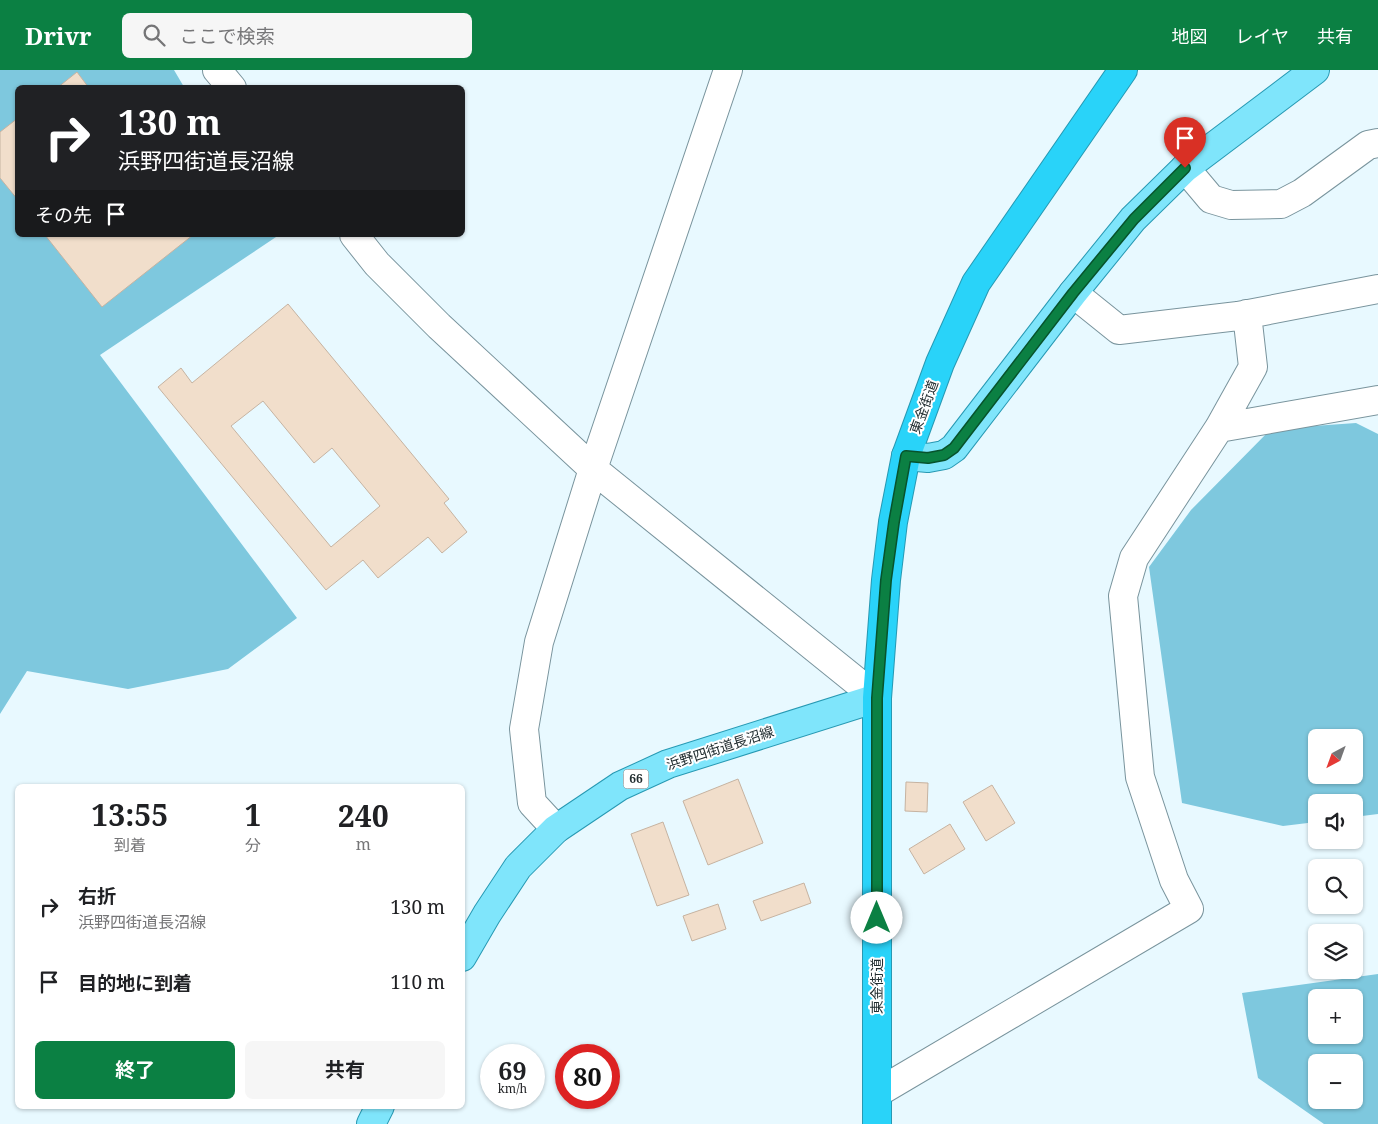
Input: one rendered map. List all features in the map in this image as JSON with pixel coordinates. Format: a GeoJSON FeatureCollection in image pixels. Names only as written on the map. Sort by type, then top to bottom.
{"type":"FeatureCollection","features":[{"type":"Feature","properties":{"kind":"highway","name":"東金街道"},"geometry":{"type":"LineString","coordinates":[[877,1124],[877,698],[886,580],[906,456],[940,363],[976,283],[1123,70]]}},
{"type":"Feature","properties":{"kind":"main road"},"geometry":{"type":"LineString","coordinates":[[906,456],[928,458],[944,455],[954,448],[1073,293],[1134,219],[1185,168],[1315,70]]}},
{"type":"Feature","properties":{"kind":"main road","name":"浜野四街道長沼線"},"geometry":{"type":"LineString","coordinates":[[465,952],[486,914],[518,867],[556,830],[620,786],[668,764],[877,698]]}},
{"type":"Feature","properties":{"kind":"main road"},"geometry":{"type":"LineString","coordinates":[[371,1124],[378,1109]]}},
{"type":"Feature","properties":{"kind":"street"},"geometry":{"type":"LineString","coordinates":[[217,70],[230,85]]}},
{"type":"Feature","properties":{"kind":"street"},"geometry":{"type":"LineString","coordinates":[[556,830],[532,803],[524,729],[539,642],[593,469],[728,70]]}},
{"type":"Feature","properties":{"kind":"street"},"geometry":{"type":"LineString","coordinates":[[1185,168],[1211,199],[1231,205],[1281,204],[1302,193],[1368,145],[1378,143]]}},
{"type":"Feature","properties":{"kind":"street"},"geometry":{"type":"LineString","coordinates":[[356,237],[377,264],[439,326],[593,469],[877,698]]}},
{"type":"Feature","properties":{"kind":"street"},"geometry":{"type":"LineString","coordinates":[[1073,293],[1119,330],[1247,314],[1378,289]]}},
{"type":"Feature","properties":{"kind":"street"},"geometry":{"type":"LineString","coordinates":[[877,1093],[1189,909],[1174,880],[1140,777],[1123,596],[1134,558],[1219,428],[1253,367],[1247,314]]}},
{"type":"Feature","properties":{"kind":"street"},"geometry":{"type":"LineString","coordinates":[[1219,428],[1378,400]]}},
{"type":"Feature","properties":{"kind":"shaded area"},"geometry":{"type":"Polygon","coordinates":[[[0,70],[174,70],[183,85],[15,85],[15,237],[276,237],[100,355],[297,618],[228,669],[128,689],[27,671],[0,714],[0,70]]]}},
{"type":"Feature","properties":{"kind":"shaded area"},"geometry":{"type":"Polygon","coordinates":[[[1356,423],[1378,434],[1378,814],[1363,816],[1363,794],[1308,794],[1308,823],[1283,826],[1182,803],[1149,567],[1191,510],[1271,429],[1356,423]]]}},
{"type":"Feature","properties":{"kind":"shaded area"},"geometry":{"type":"Polygon","coordinates":[[[1378,974],[1378,1124],[1324,1124],[1258,1078],[1242,993],[1342,979],[1363,979],[1363,976],[1378,974]]]}},
{"type":"Feature","properties":{"kind":"building"},"geometry":{"type":"Polygon","coordinates":[[[77,72],[87,85],[61,85],[77,72]]]}},
{"type":"Feature","properties":{"kind":"building"},"geometry":{"type":"Polygon","coordinates":[[[15,120],[15,196],[0,178],[0,132],[15,120]]]}},
{"type":"Feature","properties":{"kind":"building"},"geometry":{"type":"Polygon","coordinates":[[[47,237],[190,237],[102,307],[47,237]]]}},
{"type":"Feature","properties":{"kind":"building"},"geometry":{"type":"Polygon","coordinates":[[[288,304],[449,499],[444,503],[467,532],[442,553],[428,537],[378,578],[363,560],[326,590],[158,387],[181,368],[192,383],[288,304]],[[263,401],[231,426],[331,547],[380,506],[332,448],[314,463],[263,401]]]}},
{"type":"Feature","properties":{"kind":"building"},"geometry":{"type":"Polygon","coordinates":[[[738,779],[763,843],[708,865],[683,801],[738,779]]]}},
{"type":"Feature","properties":{"kind":"building"},"geometry":{"type":"Polygon","coordinates":[[[906,782],[928,783],[927,812],[905,811],[906,782]]]}},
{"type":"Feature","properties":{"kind":"building"},"geometry":{"type":"Polygon","coordinates":[[[992,785],[1015,823],[986,841],[963,802],[992,785]]]}},
{"type":"Feature","properties":{"kind":"building"},"geometry":{"type":"Polygon","coordinates":[[[663,822],[689,895],[657,906],[631,834],[663,822]]]}},
{"type":"Feature","properties":{"kind":"building"},"geometry":{"type":"Polygon","coordinates":[[[950,824],[965,849],[924,874],[909,849],[950,824]]]}},
{"type":"Feature","properties":{"kind":"building"},"geometry":{"type":"Polygon","coordinates":[[[804,883],[811,903],[761,921],[753,901],[804,883]]]}},
{"type":"Feature","properties":{"kind":"building"},"geometry":{"type":"Polygon","coordinates":[[[718,904],[726,929],[692,941],[683,916],[718,904]]]}},
{"type":"Feature","properties":{"kind":"route"},"geometry":{"type":"LineString","coordinates":[[877,918],[877,698],[886,580],[906,456],[928,458],[944,455],[954,448],[1073,293],[1134,219],[1185,168]]}}]}
